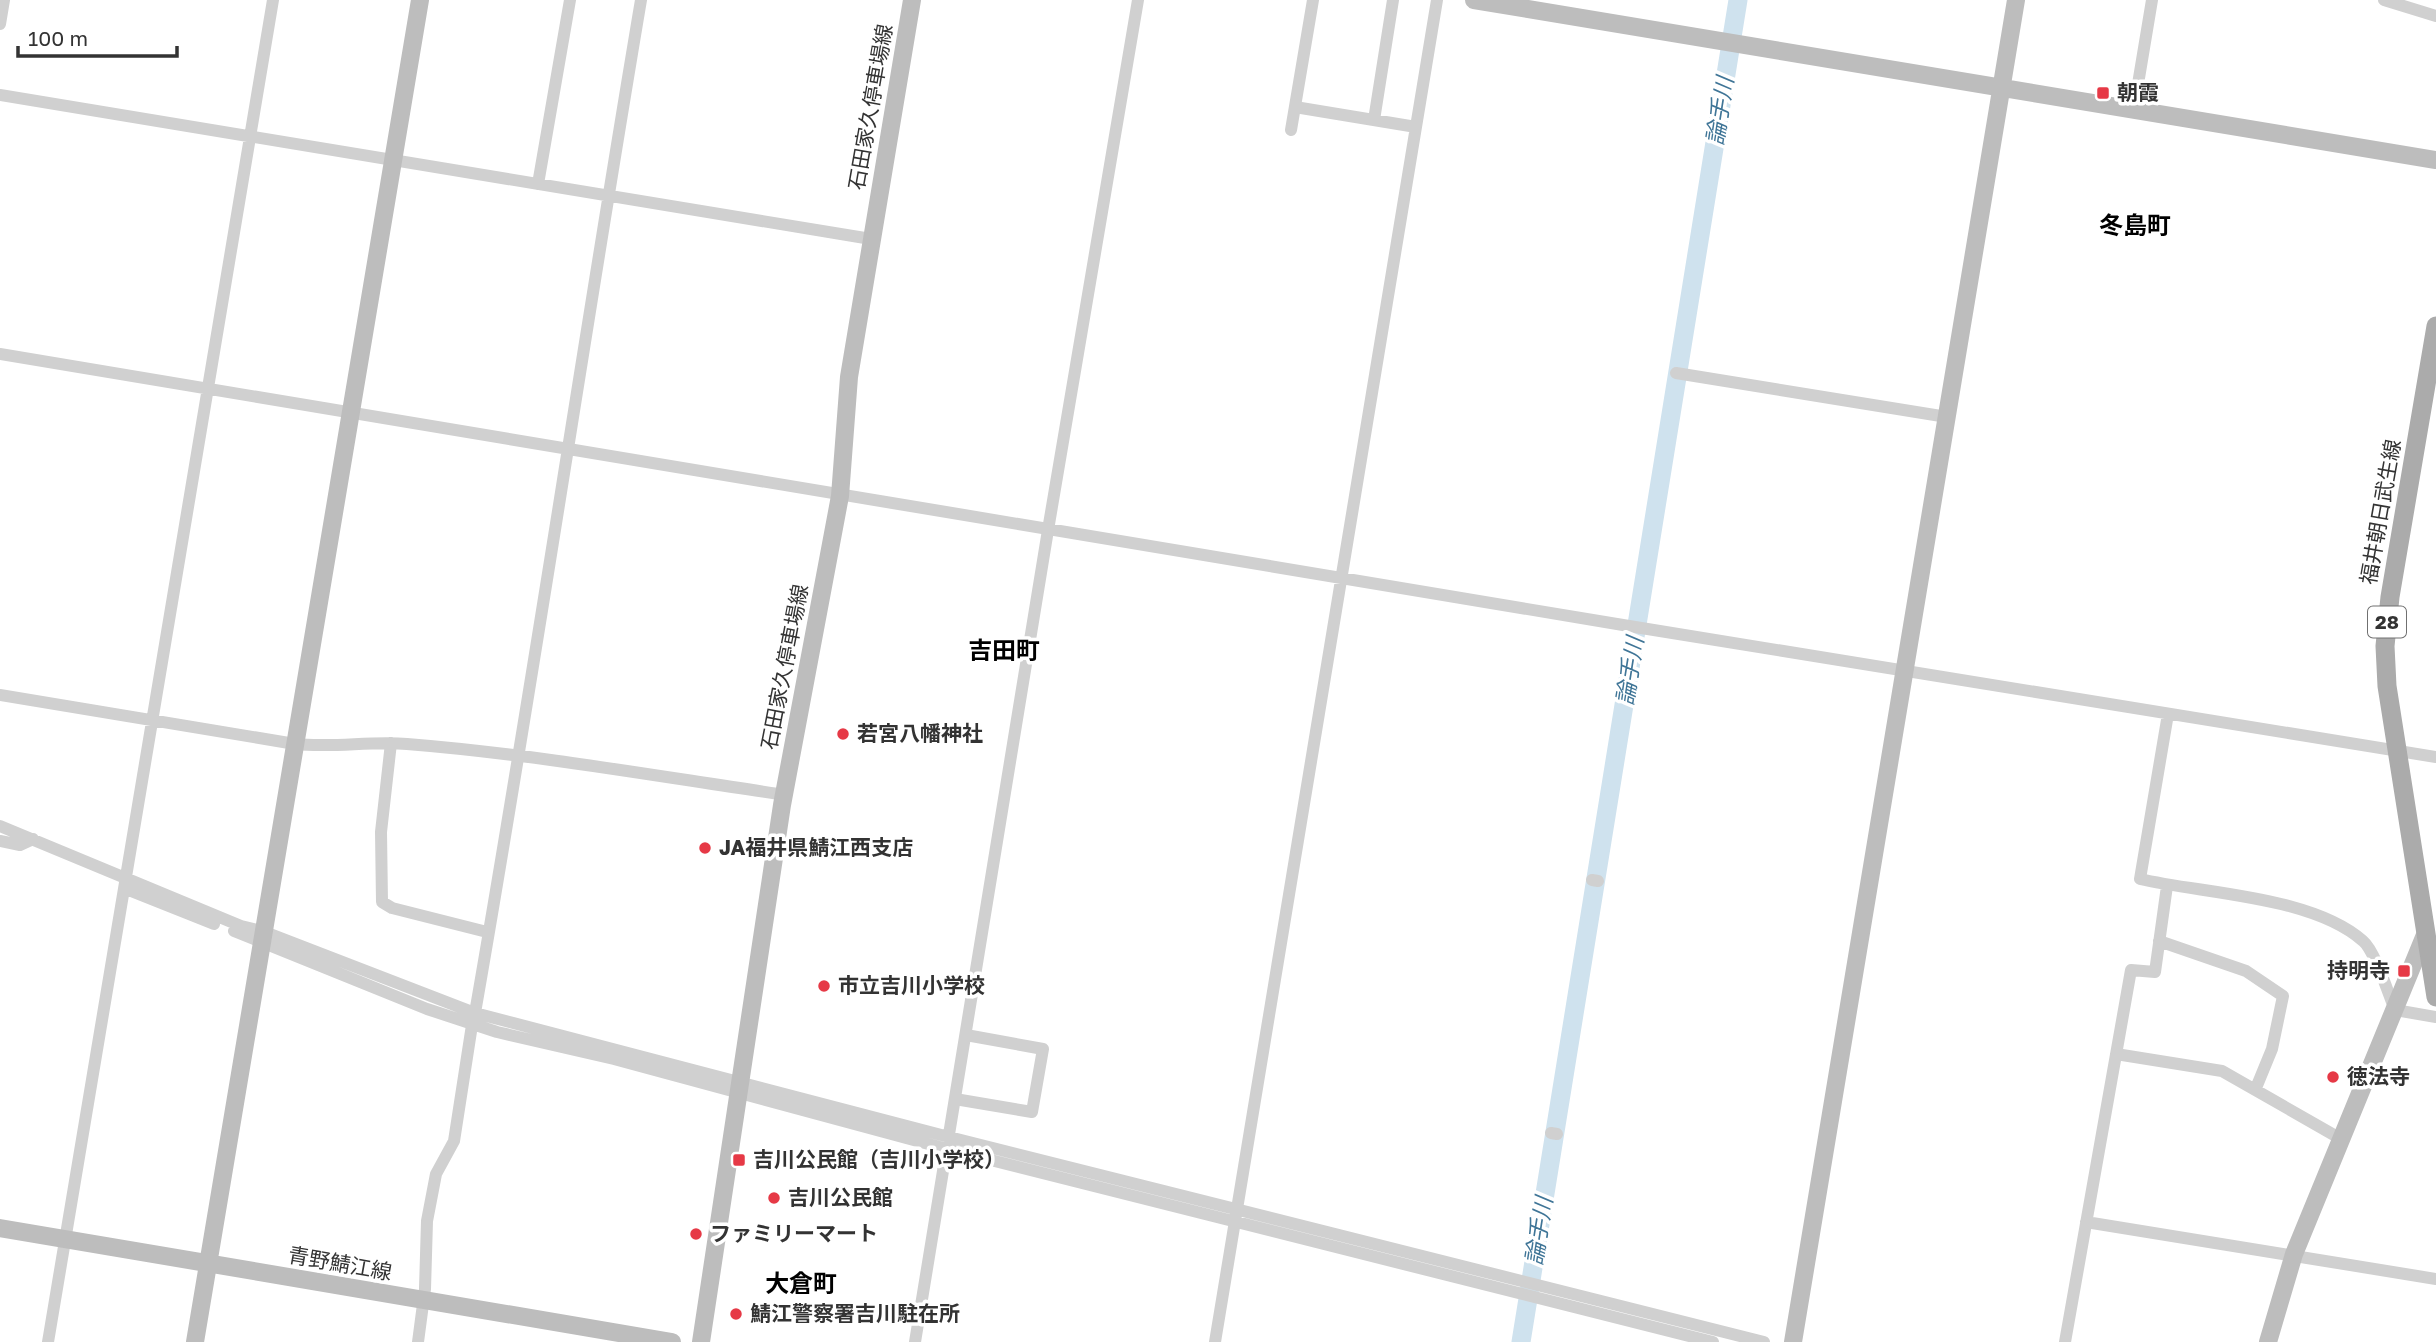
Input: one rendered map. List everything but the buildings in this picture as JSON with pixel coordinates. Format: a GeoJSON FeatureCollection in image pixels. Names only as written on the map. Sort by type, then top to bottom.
{"type":"FeatureCollection","features":[{"type":"Feature","properties":{"kind":"main road","name":"福井朝日武生線"},"geometry":{"type":"LineString","coordinates":[[2436,326],[2390,597],[2385,646],[2387,686],[2400,751],[2436,997]]}},
{"type":"Feature","properties":{"kind":"street"},"geometry":{"type":"LineString","coordinates":[[0,24],[4,0]]}},
{"type":"Feature","properties":{"kind":"street"},"geometry":{"type":"LineString","coordinates":[[48,1342],[273,0]]}},
{"type":"Feature","properties":{"kind":"street"},"geometry":{"type":"LineString","coordinates":[[195,1342],[420,0]]}},
{"type":"Feature","properties":{"kind":"street"},"geometry":{"type":"LineString","coordinates":[[538,184],[570,0]]}},
{"type":"Feature","properties":{"kind":"street"},"geometry":{"type":"LineString","coordinates":[[418,1342],[424,1301],[426,1221],[436,1174],[454,1141],[487,932],[520,758],[567,450],[641,0]]}},
{"type":"Feature","properties":{"kind":"street","name":"石田家久停車場線"},"geometry":{"type":"LineString","coordinates":[[701,1342],[782,805],[840,496],[849,377],[912,0]]}},
{"type":"Feature","properties":{"kind":"street"},"geometry":{"type":"LineString","coordinates":[[915,1342],[1138,0]]}},
{"type":"Feature","properties":{"kind":"street"},"geometry":{"type":"LineString","coordinates":[[1291,130],[1313,0]]}},
{"type":"Feature","properties":{"kind":"street"},"geometry":{"type":"LineString","coordinates":[[1374,120],[1393,0]]}},
{"type":"Feature","properties":{"kind":"street"},"geometry":{"type":"LineString","coordinates":[[1215,1342],[1437,0]]}},
{"type":"Feature","properties":{"kind":"street"},"geometry":{"type":"LineString","coordinates":[[1474,0],[2436,160]]}},
{"type":"Feature","properties":{"kind":"street"},"geometry":{"type":"LineString","coordinates":[[1793,1342],[2016,0]]}},
{"type":"Feature","properties":{"kind":"street"},"geometry":{"type":"LineString","coordinates":[[2134,108],[2152,0]]}},
{"type":"Feature","properties":{"kind":"street"},"geometry":{"type":"LineString","coordinates":[[2384,0],[2436,16]]}},
{"type":"Feature","properties":{"kind":"street"},"geometry":{"type":"LineString","coordinates":[[0,95],[871,239]]}},
{"type":"Feature","properties":{"kind":"street"},"geometry":{"type":"LineString","coordinates":[[1295,107],[1416,127]]}},
{"type":"Feature","properties":{"kind":"street"},"geometry":{"type":"LineString","coordinates":[[0,354],[840,496],[2436,757]]}},
{"type":"Feature","properties":{"kind":"street"},"geometry":{"type":"LineString","coordinates":[[1679,373],[1947,417]]}},
{"type":"Feature","properties":{"kind":"street"},"geometry":{"type":"LineString","coordinates":[[0,695],[295,744],[321,747],[391,743],[477,751],[779,794],[782,805]]}},
{"type":"Feature","properties":{"kind":"street"},"geometry":{"type":"LineString","coordinates":[[2168,714],[2140,879],[2308,912],[2341,927],[2365,942],[2395,1010]]}},
{"type":"Feature","properties":{"kind":"street"},"geometry":{"type":"LineString","coordinates":[[391,743],[381,832],[382,902],[392,908],[487,932]]}},
{"type":"Feature","properties":{"kind":"street"},"geometry":{"type":"LineString","coordinates":[[0,826],[127,883],[474,1019],[948,1143],[1763,1342]]}},
{"type":"Feature","properties":{"kind":"street"},"geometry":{"type":"LineString","coordinates":[[0,841],[20,845],[33,839]]}},
{"type":"Feature","properties":{"kind":"street"},"geometry":{"type":"LineString","coordinates":[[2065,1342],[2131,970],[2155,972],[2167,886]]}},
{"type":"Feature","properties":{"kind":"street"},"geometry":{"type":"LineString","coordinates":[[2269,1342],[2294,1255],[2425,935]]}},
{"type":"Feature","properties":{"kind":"street"},"geometry":{"type":"LineString","coordinates":[[2159,941],[2246,971],[2283,996],[2272,1049],[2256,1088]]}},
{"type":"Feature","properties":{"kind":"street"},"geometry":{"type":"LineString","coordinates":[[2395,1010],[2436,1017]]}},
{"type":"Feature","properties":{"kind":"street"},"geometry":{"type":"LineString","coordinates":[[956,1099],[1032,1112],[1043,1049],[966,1035]]}},
{"type":"Feature","properties":{"kind":"street"},"geometry":{"type":"LineString","coordinates":[[2116,1054],[2222,1071],[2342,1139]]}},
{"type":"Feature","properties":{"kind":"street"},"geometry":{"type":"LineString","coordinates":[[1237,1215],[1713,1342]]}},
{"type":"Feature","properties":{"kind":"street"},"geometry":{"type":"LineString","coordinates":[[2086,1222],[2436,1279]]}},
{"type":"Feature","properties":{"kind":"street","name":"青野鯖江線"},"geometry":{"type":"LineString","coordinates":[[0,1228],[672,1342]]}},
{"type":"Feature","properties":{"kind":"waterway","name":"論手川"},"geometry":{"type":"LineString","coordinates":[[1521,1342],[1738,0]]}},
{"type":"Feature","properties":{"kind":"place","name":"朝霞"},"geometry":{"type":"Point","coordinates":[2103,93]}},
{"type":"Feature","properties":{"kind":"place","name":"若宮八幡神社"},"geometry":{"type":"Point","coordinates":[843,734]}},
{"type":"Feature","properties":{"kind":"place","name":"JA福井県鯖江西支店"},"geometry":{"type":"Point","coordinates":[705,848]}},
{"type":"Feature","properties":{"kind":"place","name":"持明寺"},"geometry":{"type":"Point","coordinates":[2404,971]}},
{"type":"Feature","properties":{"kind":"place","name":"市立吉川小学校"},"geometry":{"type":"Point","coordinates":[824,986]}},
{"type":"Feature","properties":{"kind":"place","name":"徳法寺"},"geometry":{"type":"Point","coordinates":[2333,1077]}},
{"type":"Feature","properties":{"kind":"place","name":"吉川公民館（吉川小学校）"},"geometry":{"type":"Point","coordinates":[739,1160]}},
{"type":"Feature","properties":{"kind":"place","name":"吉川公民館"},"geometry":{"type":"Point","coordinates":[774,1198]}},
{"type":"Feature","properties":{"kind":"place","name":"ファミリーマート"},"geometry":{"type":"Point","coordinates":[696,1234]}},
{"type":"Feature","properties":{"kind":"place","name":"鯖江警察署吉川駐在所"},"geometry":{"type":"Point","coordinates":[736,1314]}},
{"type":"Feature","properties":{"kind":"district","name":"冬島町"},"geometry":{"type":"Point","coordinates":[2135,226]}},
{"type":"Feature","properties":{"kind":"district","name":"吉田町"},"geometry":{"type":"Point","coordinates":[1004,651]}},
{"type":"Feature","properties":{"kind":"district","name":"大倉町"},"geometry":{"type":"Point","coordinates":[801,1284]}}]}
